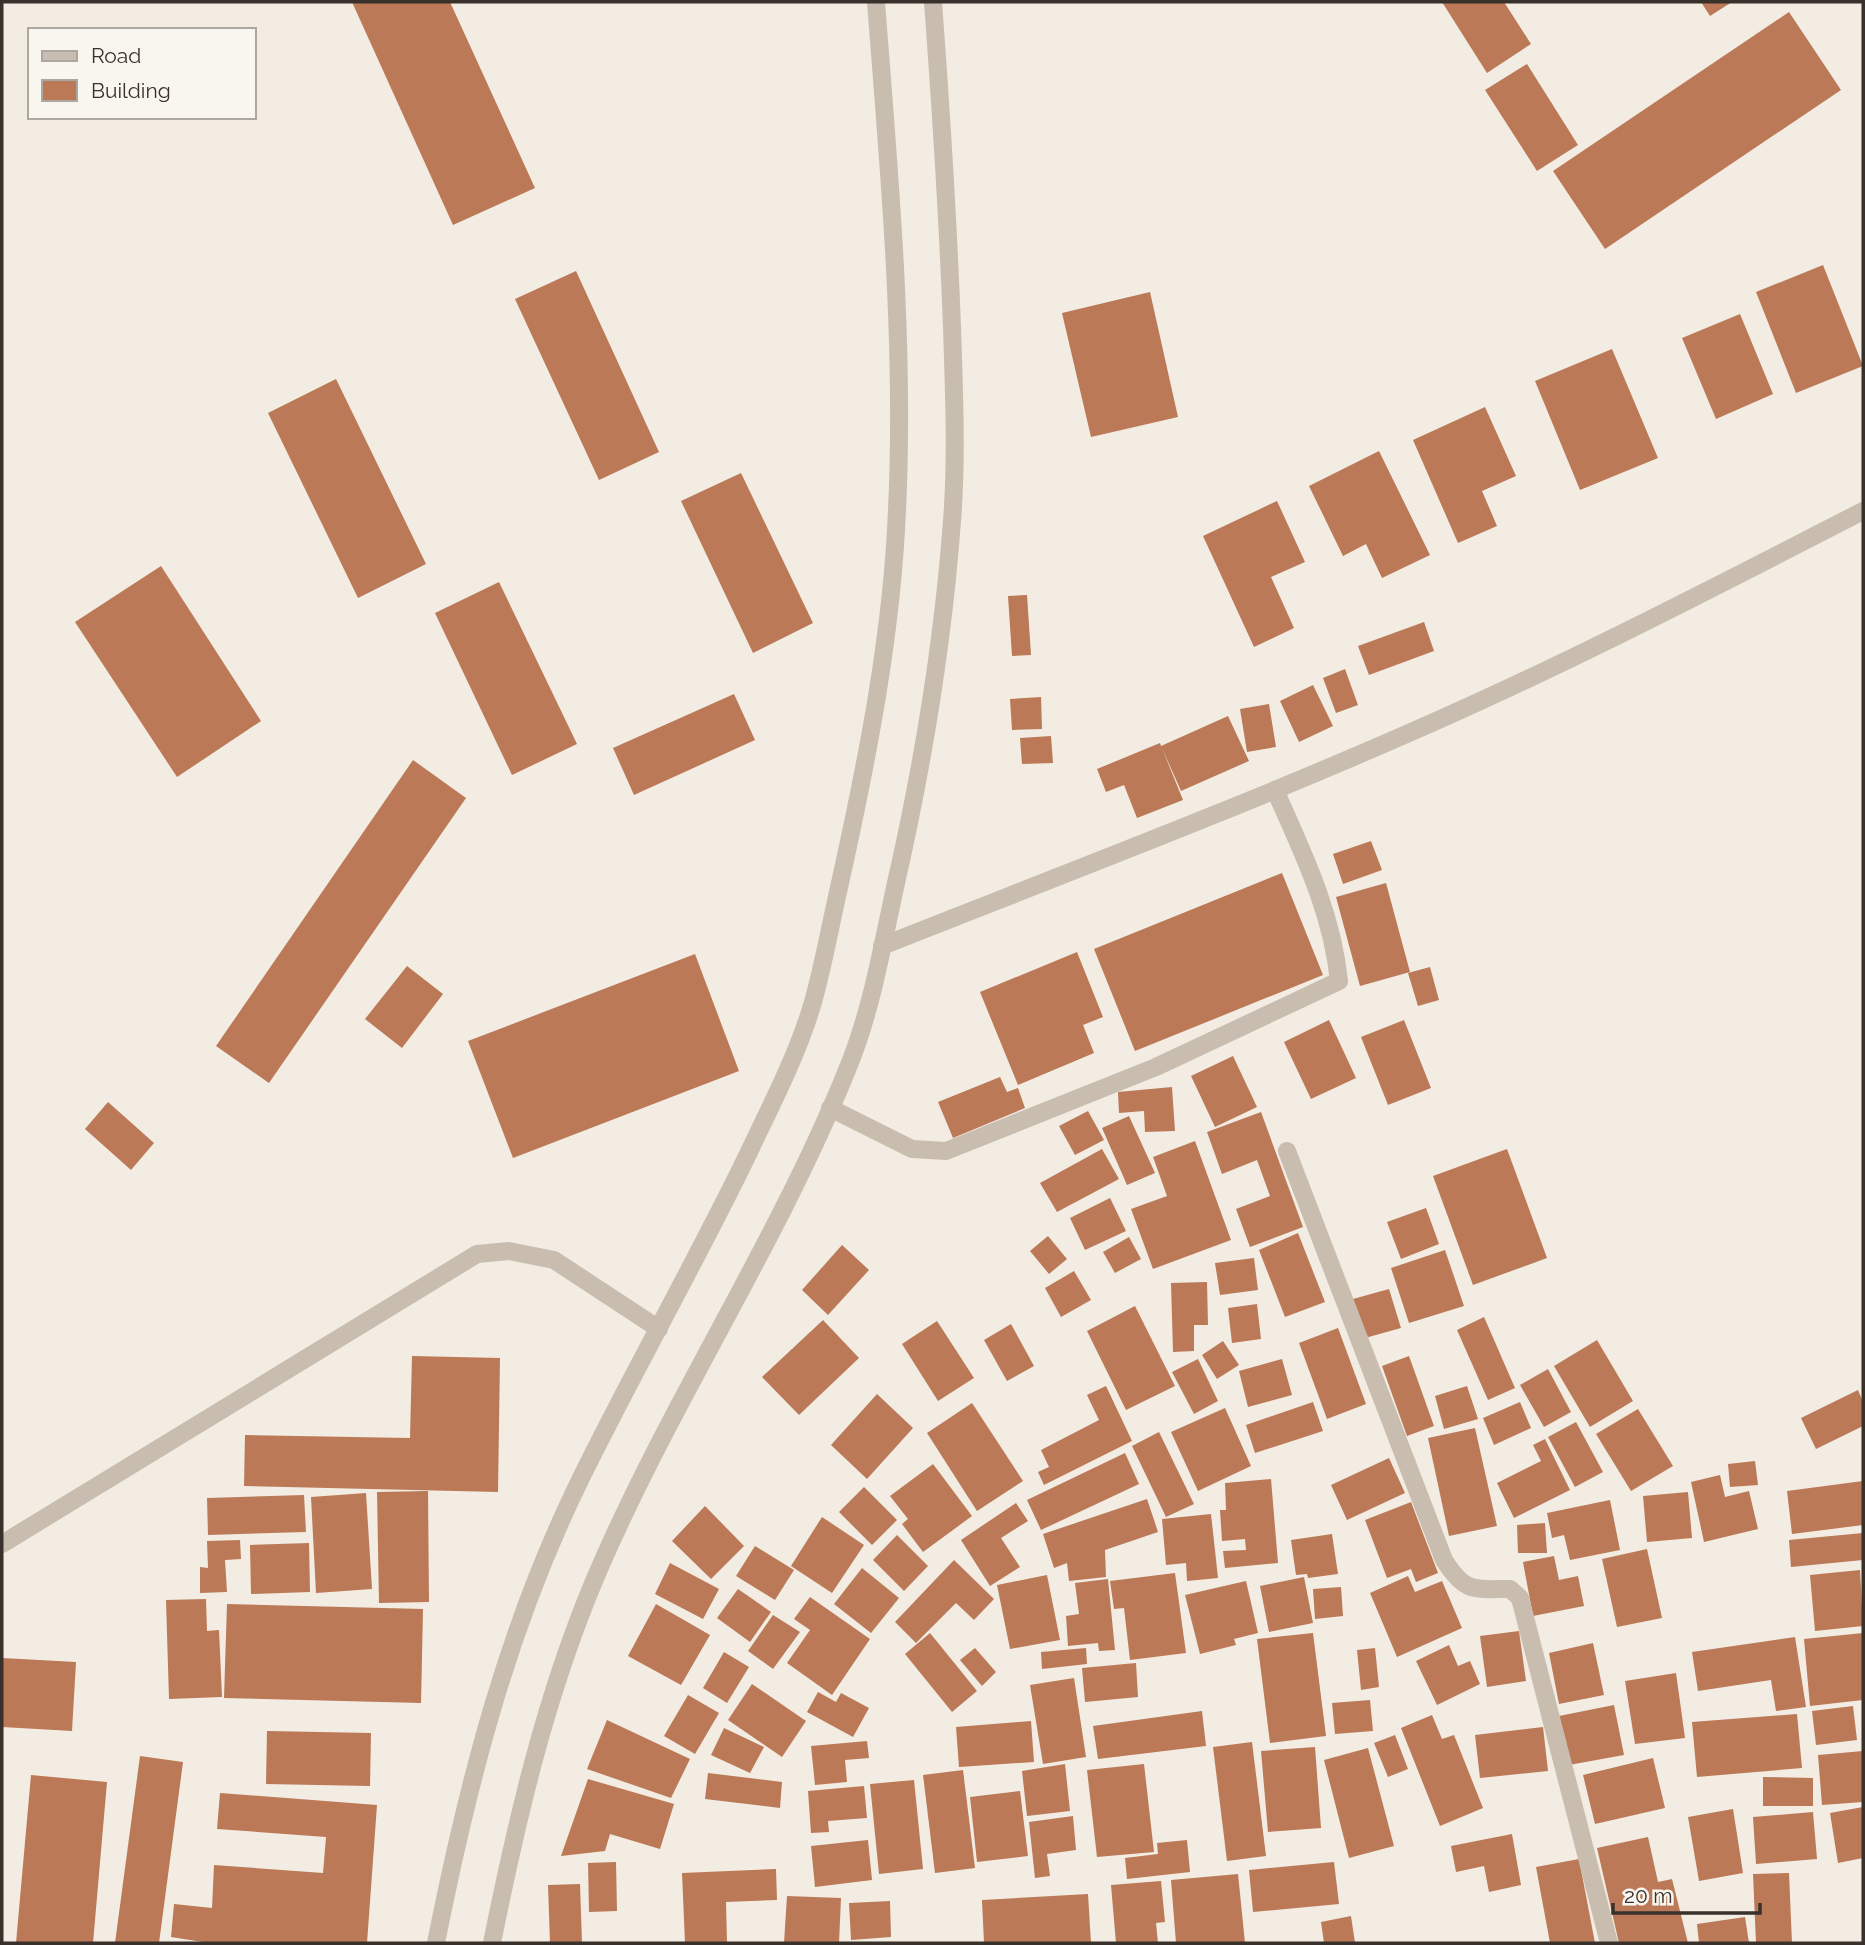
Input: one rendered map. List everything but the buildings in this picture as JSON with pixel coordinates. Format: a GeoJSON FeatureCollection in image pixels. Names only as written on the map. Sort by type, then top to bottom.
{"type":"FeatureCollection","features":[{"type":"Feature","properties":{"kind":"street"},"geometry":{"type":"LineString","coordinates":[[436,1943],[461,1817],[516,1628],[581,1478],[774,1101],[813,1002],[864,776],[884,642],[897,514],[899,403],[893,220],[876,2]]}},
{"type":"Feature","properties":{"kind":"street"},"geometry":{"type":"LineString","coordinates":[[492,1943],[515,1829],[543,1722],[568,1647],[596,1577],[631,1502],[785,1204],[830,1108],[866,1018],[918,785],[939,649],[952,518],[954,389],[948,217],[933,2]]}},
{"type":"Feature","properties":{"kind":"street"},"geometry":{"type":"LineString","coordinates":[[882,946],[1275,790],[1513,687],[1863,511]]}},
{"type":"Feature","properties":{"kind":"street"},"geometry":{"type":"LineString","coordinates":[[830,1108],[912,1149],[946,1151],[1156,1067],[1339,981],[1335,942],[1315,878],[1275,790]]}},
{"type":"Feature","properties":{"kind":"street"},"geometry":{"type":"LineString","coordinates":[[1287,1151],[1444,1560],[1457,1580],[1469,1589],[1510,1589],[1520,1598],[1599,1913],[1609,1943]]}},
{"type":"Feature","properties":{"kind":"street"},"geometry":{"type":"LineString","coordinates":[[2,1544],[477,1254],[509,1251],[554,1260],[659,1329]]}}]}
